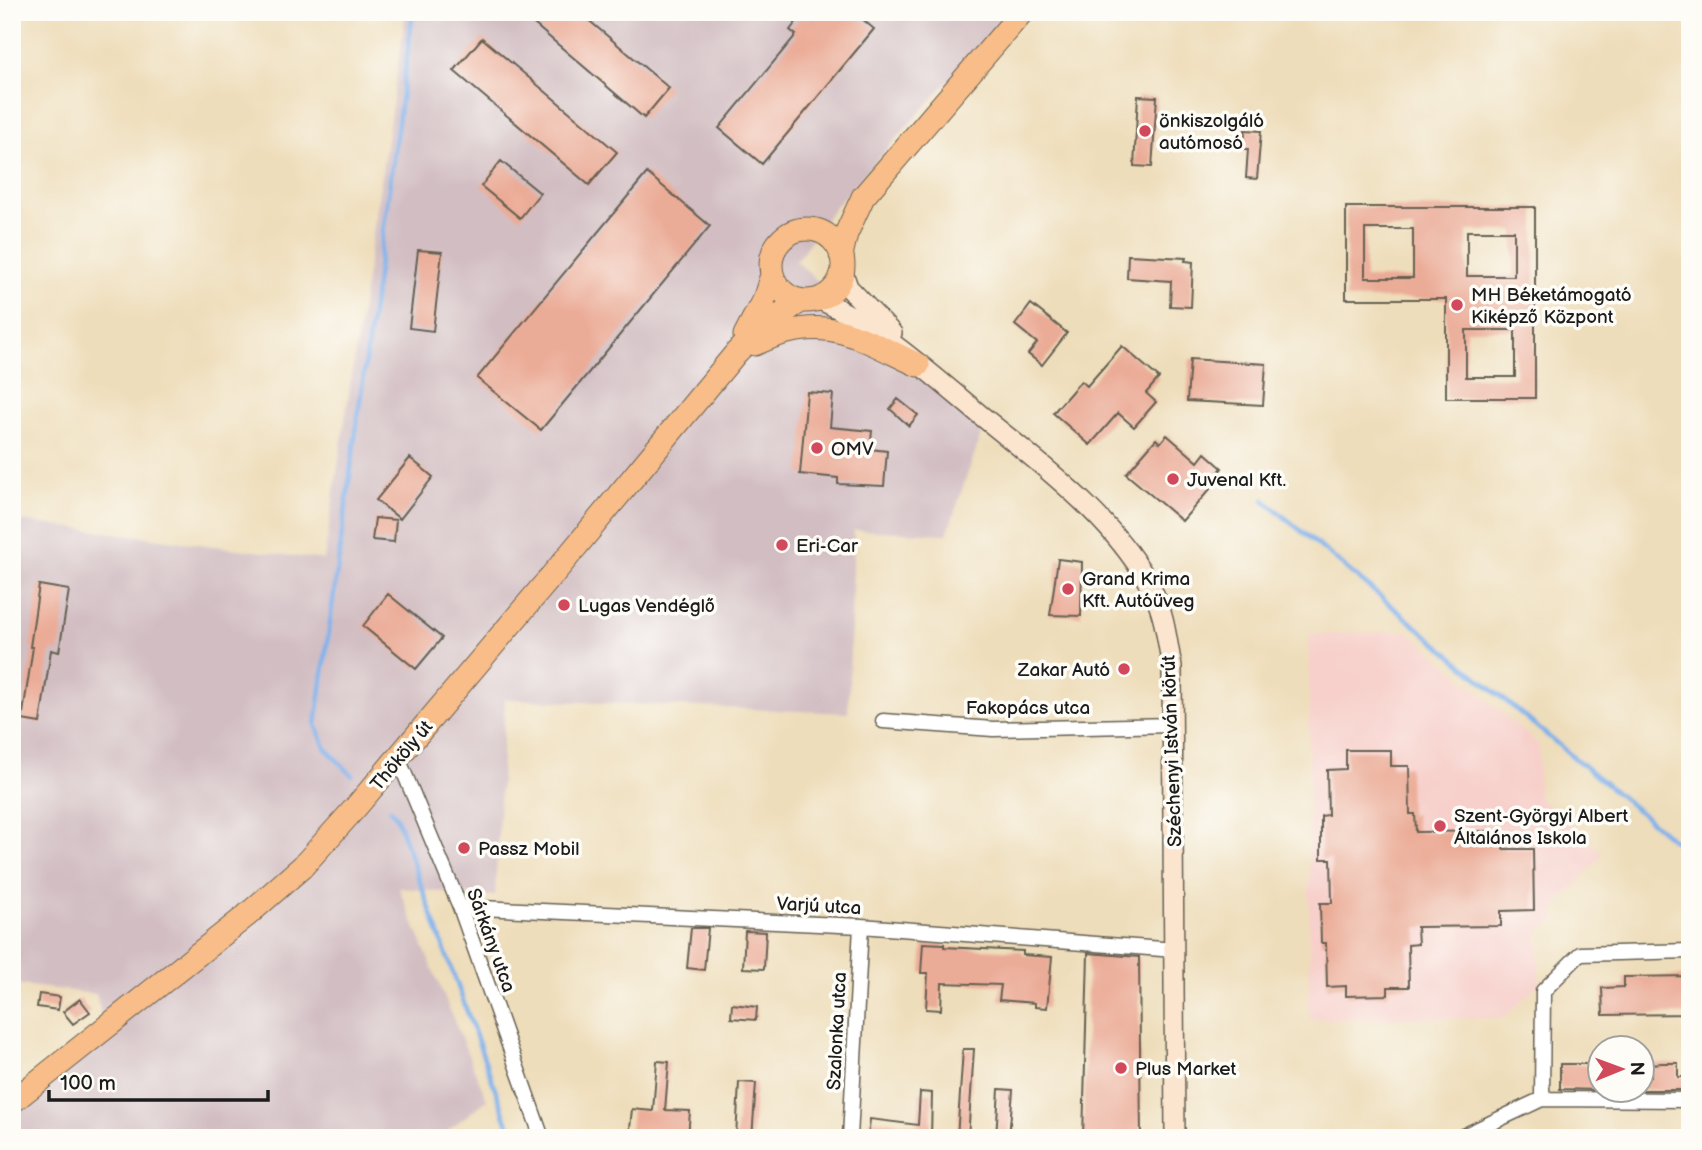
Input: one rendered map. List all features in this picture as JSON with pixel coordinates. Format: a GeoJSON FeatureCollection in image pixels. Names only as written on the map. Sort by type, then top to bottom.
{"type":"FeatureCollection","features":[{"type":"Feature","properties":{"kind":"main road"},"geometry":{"type":"LineString","coordinates":[[863,197],[1022,12]]}},
{"type":"Feature","properties":{"kind":"main road","name":"Thököly út"},"geometry":{"type":"LineString","coordinates":[[736,353],[765,297],[772,275],[772,255],[783,239],[800,230],[827,222],[863,197]]}},
{"type":"Feature","properties":{"kind":"main road","name":"Thököly út"},"geometry":{"type":"LineString","coordinates":[[12,1102],[246,916],[302,867],[398,758],[736,353],[762,326],[810,300],[830,293],[838,282],[846,234],[863,197]]}},
{"type":"Feature","properties":{"kind":"main road"},"geometry":{"type":"LineString","coordinates":[[810,229],[823,233],[835,242],[842,262]]}},
{"type":"Feature","properties":{"kind":"main road"},"geometry":{"type":"LineString","coordinates":[[772,275],[784,292],[810,300]]}},
{"type":"Feature","properties":{"kind":"main road"},"geometry":{"type":"LineString","coordinates":[[736,353],[781,333],[801,328],[827,328],[854,334],[926,371]]}},
{"type":"Feature","properties":{"kind":"street","name":"Széchenyi István körút"},"geometry":{"type":"LineString","coordinates":[[842,262],[848,287],[926,371]]}},
{"type":"Feature","properties":{"kind":"street","name":"Széchenyi István körút"},"geometry":{"type":"LineString","coordinates":[[810,300],[837,307],[875,332],[926,371],[1093,512],[1137,567],[1154,594],[1165,626],[1172,666],[1175,1138]]}},
{"type":"Feature","properties":{"kind":"street","name":"Fakopács utca"},"geometry":{"type":"LineString","coordinates":[[883,721],[993,729],[1173,725]]}},
{"type":"Feature","properties":{"kind":"street","name":"Sárkány utca"},"geometry":{"type":"LineString","coordinates":[[398,758],[460,907],[542,1138]]}},
{"type":"Feature","properties":{"kind":"street","name":"Varjú utca"},"geometry":{"type":"LineString","coordinates":[[460,907],[861,926],[1175,950]]}},
{"type":"Feature","properties":{"kind":"street","name":"Szalonka utca"},"geometry":{"type":"LineString","coordinates":[[850,1138],[861,926]]}},
{"type":"Feature","properties":{"kind":"street"},"geometry":{"type":"LineString","coordinates":[[1542,1099],[1543,990],[1580,954],[1690,951]]}},
{"type":"Feature","properties":{"kind":"street"},"geometry":{"type":"LineString","coordinates":[[1460,1138],[1542,1099],[1690,1100]]}},
{"type":"Feature","properties":{"kind":"shaded area"},"geometry":{"type":"Polygon","coordinates":[[[406,12],[1010,12],[834,208],[796,261],[982,432],[947,534],[854,530],[848,713],[505,699],[495,896],[399,888],[487,1100],[438,1138],[12,1138],[12,1107],[105,1028],[96,994],[12,984],[12,520],[324,560],[406,12]]]}},
{"type":"Feature","properties":{"kind":"shaded area","name":"Szent-Györgyi Albert Általános Iskola"},"geometry":{"type":"Polygon","coordinates":[[[1408,631],[1539,745],[1538,797],[1603,854],[1555,908],[1555,920],[1538,932],[1539,983],[1504,1018],[1309,1019],[1309,635],[1408,631]]]}},
{"type":"Feature","properties":{"kind":"building"},"geometry":{"type":"Polygon","coordinates":[[[520,12],[579,12],[669,88],[644,118],[520,12]]]}},
{"type":"Feature","properties":{"kind":"building"},"geometry":{"type":"Polygon","coordinates":[[[815,12],[854,12],[874,29],[762,164],[719,128],[796,35],[790,30],[801,16],[808,21],[815,12]]]}},
{"type":"Feature","properties":{"kind":"building"},"geometry":{"type":"Polygon","coordinates":[[[482,38],[617,152],[589,185],[454,71],[482,38]]]}},
{"type":"Feature","properties":{"kind":"building","name":"önkiszolgáló autómosó"},"geometry":{"type":"Polygon","coordinates":[[[1138,96],[1157,97],[1152,167],[1134,166],[1138,96]]]}},
{"type":"Feature","properties":{"kind":"building"},"geometry":{"type":"Polygon","coordinates":[[[1245,130],[1261,131],[1257,179],[1246,178],[1248,149],[1244,149],[1245,130]]]}},
{"type":"Feature","properties":{"kind":"building"},"geometry":{"type":"Polygon","coordinates":[[[501,161],[540,193],[520,218],[481,186],[501,161]]]}},
{"type":"Feature","properties":{"kind":"building"},"geometry":{"type":"Polygon","coordinates":[[[647,173],[710,226],[541,430],[477,378],[647,173]]]}},
{"type":"Feature","properties":{"kind":"building","name":"MH Béketámogató Kiképző Központ"},"geometry":{"type":"Polygon","coordinates":[[[1346,207],[1535,207],[1535,398],[1446,398],[1446,299],[1346,299],[1346,207]],[[1365,229],[1365,278],[1413,278],[1413,229],[1365,229]],[[1467,231],[1467,276],[1514,276],[1514,231],[1467,231]],[[1466,330],[1466,377],[1515,377],[1515,330],[1466,330]]]}},
{"type":"Feature","properties":{"kind":"building"},"geometry":{"type":"Polygon","coordinates":[[[418,250],[442,252],[433,331],[409,328],[418,250]]]}},
{"type":"Feature","properties":{"kind":"building"},"geometry":{"type":"Polygon","coordinates":[[[1128,255],[1186,258],[1185,261],[1193,262],[1191,307],[1170,306],[1171,281],[1127,278],[1128,255]]]}},
{"type":"Feature","properties":{"kind":"building"},"geometry":{"type":"Polygon","coordinates":[[[1031,304],[1067,333],[1042,365],[1028,354],[1037,343],[1015,325],[1031,304]]]}},
{"type":"Feature","properties":{"kind":"building"},"geometry":{"type":"Polygon","coordinates":[[[1122,346],[1159,378],[1146,393],[1156,402],[1134,427],[1118,413],[1090,445],[1053,413],[1081,381],[1087,386],[1122,346]]]}},
{"type":"Feature","properties":{"kind":"building"},"geometry":{"type":"Polygon","coordinates":[[[1190,359],[1266,364],[1263,405],[1187,401],[1190,359]]]}},
{"type":"Feature","properties":{"kind":"building"},"geometry":{"type":"Polygon","coordinates":[[[807,392],[833,394],[830,427],[872,431],[870,449],[887,451],[884,486],[838,484],[838,478],[800,474],[807,392]]]}},
{"type":"Feature","properties":{"kind":"building"},"geometry":{"type":"Polygon","coordinates":[[[898,399],[918,415],[909,426],[890,409],[898,399]]]}},
{"type":"Feature","properties":{"kind":"building","name":"Juvenal Kft."},"geometry":{"type":"Polygon","coordinates":[[[1167,435],[1198,462],[1205,453],[1222,468],[1208,485],[1211,488],[1182,521],[1126,474],[1156,439],[1160,443],[1167,435]]]}},
{"type":"Feature","properties":{"kind":"building"},"geometry":{"type":"Polygon","coordinates":[[[410,458],[433,477],[400,519],[376,500],[410,458]]]}},
{"type":"Feature","properties":{"kind":"building"},"geometry":{"type":"Polygon","coordinates":[[[375,518],[396,520],[394,542],[372,540],[375,518]]]}},
{"type":"Feature","properties":{"kind":"building","name":"Grand Krima Kft. Autóüveg"},"geometry":{"type":"Polygon","coordinates":[[[1058,559],[1082,562],[1081,616],[1050,615],[1058,559]]]}},
{"type":"Feature","properties":{"kind":"building"},"geometry":{"type":"Polygon","coordinates":[[[39,585],[69,590],[59,652],[51,650],[40,723],[22,720],[39,585]]]}},
{"type":"Feature","properties":{"kind":"building"},"geometry":{"type":"Polygon","coordinates":[[[388,594],[442,638],[416,669],[363,626],[388,594]]]}},
{"type":"Feature","properties":{"kind":"building"},"geometry":{"type":"Polygon","coordinates":[[[1346,750],[1391,750],[1391,766],[1409,766],[1410,814],[1415,814],[1416,832],[1503,831],[1503,849],[1533,849],[1534,910],[1501,911],[1501,926],[1417,927],[1418,944],[1408,945],[1409,987],[1388,987],[1388,995],[1346,996],[1346,986],[1327,987],[1326,943],[1321,943],[1320,903],[1332,903],[1331,859],[1321,859],[1321,816],[1328,815],[1327,770],[1346,769],[1346,750]]]}},
{"type":"Feature","properties":{"kind":"building"},"geometry":{"type":"Polygon","coordinates":[[[691,928],[708,928],[704,970],[687,968],[691,928]]]}},
{"type":"Feature","properties":{"kind":"building"},"geometry":{"type":"Polygon","coordinates":[[[745,931],[766,932],[764,969],[743,968],[745,931]]]}},
{"type":"Feature","properties":{"kind":"building"},"geometry":{"type":"Polygon","coordinates":[[[923,943],[944,944],[944,947],[1023,951],[1023,955],[1052,957],[1047,1008],[1035,1007],[1035,1003],[999,1000],[1001,985],[942,983],[941,1010],[926,1009],[928,973],[921,973],[923,943]]]}},
{"type":"Feature","properties":{"kind":"building"},"geometry":{"type":"Polygon","coordinates":[[[1088,953],[1139,957],[1141,1138],[1083,1138],[1088,953]]]}},
{"type":"Feature","properties":{"kind":"building"},"geometry":{"type":"Polygon","coordinates":[[[1690,976],[1690,1014],[1603,1015],[1602,988],[1624,987],[1624,977],[1690,976]]]}},
{"type":"Feature","properties":{"kind":"building"},"geometry":{"type":"Polygon","coordinates":[[[39,994],[60,997],[58,1010],[37,1007],[39,994]]]}},
{"type":"Feature","properties":{"kind":"building"},"geometry":{"type":"Polygon","coordinates":[[[80,999],[90,1012],[73,1024],[63,1012],[80,999]]]}},
{"type":"Feature","properties":{"kind":"building"},"geometry":{"type":"Polygon","coordinates":[[[732,1004],[757,1007],[756,1020],[731,1018],[732,1004]]]}},
{"type":"Feature","properties":{"kind":"building"},"geometry":{"type":"Polygon","coordinates":[[[963,1049],[974,1049],[968,1138],[957,1138],[963,1049]]]}},
{"type":"Feature","properties":{"kind":"building"},"geometry":{"type":"Polygon","coordinates":[[[657,1061],[669,1062],[665,1110],[690,1111],[688,1138],[629,1138],[632,1109],[653,1111],[657,1061]]]}},
{"type":"Feature","properties":{"kind":"building"},"geometry":{"type":"Polygon","coordinates":[[[1678,1063],[1678,1077],[1690,1077],[1690,1090],[1656,1090],[1656,1064],[1678,1063]]]}},
{"type":"Feature","properties":{"kind":"building"},"geometry":{"type":"Polygon","coordinates":[[[1560,1064],[1586,1064],[1586,1090],[1560,1089],[1560,1064]]]}},
{"type":"Feature","properties":{"kind":"building"},"geometry":{"type":"Polygon","coordinates":[[[739,1082],[756,1083],[752,1138],[736,1138],[739,1082]]]}},
{"type":"Feature","properties":{"kind":"building"},"geometry":{"type":"Polygon","coordinates":[[[999,1089],[1013,1090],[1009,1138],[996,1138],[999,1089]]]}},
{"type":"Feature","properties":{"kind":"building"},"geometry":{"type":"Polygon","coordinates":[[[920,1092],[932,1093],[931,1138],[868,1138],[870,1119],[918,1125],[920,1092]]]}},
{"type":"Feature","properties":{"kind":"waterway"},"geometry":{"type":"LineString","coordinates":[[352,775],[326,749],[316,725],[413,12]]}},
{"type":"Feature","properties":{"kind":"waterway"},"geometry":{"type":"LineString","coordinates":[[1264,500],[1690,854]]}},
{"type":"Feature","properties":{"kind":"waterway"},"geometry":{"type":"LineString","coordinates":[[390,810],[396,816],[513,1138]]}},
{"type":"Feature","properties":{"kind":"place","name":"önkiszolgáló autómosó"},"geometry":{"type":"Point","coordinates":[1145,131]}},
{"type":"Feature","properties":{"kind":"place","name":"MH Béketámogató Kiképző Központ"},"geometry":{"type":"Point","coordinates":[1457,305]}},
{"type":"Feature","properties":{"kind":"place","name":"OMV"},"geometry":{"type":"Point","coordinates":[817,448]}},
{"type":"Feature","properties":{"kind":"place","name":"Juvenal Kft."},"geometry":{"type":"Point","coordinates":[1173,479]}},
{"type":"Feature","properties":{"kind":"place","name":"Eri-Car"},"geometry":{"type":"Point","coordinates":[782,545]}},
{"type":"Feature","properties":{"kind":"place","name":"Grand Krima Kft. Autóüveg"},"geometry":{"type":"Point","coordinates":[1068,589]}},
{"type":"Feature","properties":{"kind":"place","name":"Lugas Vendéglő"},"geometry":{"type":"Point","coordinates":[564,605]}},
{"type":"Feature","properties":{"kind":"place","name":"Zakar Autó"},"geometry":{"type":"Point","coordinates":[1124,669]}},
{"type":"Feature","properties":{"kind":"place","name":"Szent-Györgyi Albert Általános Iskola"},"geometry":{"type":"Point","coordinates":[1440,826]}},
{"type":"Feature","properties":{"kind":"place","name":"Passz Mobil"},"geometry":{"type":"Point","coordinates":[464,848]}},
{"type":"Feature","properties":{"kind":"place","name":"Plus Market"},"geometry":{"type":"Point","coordinates":[1121,1068]}}]}
